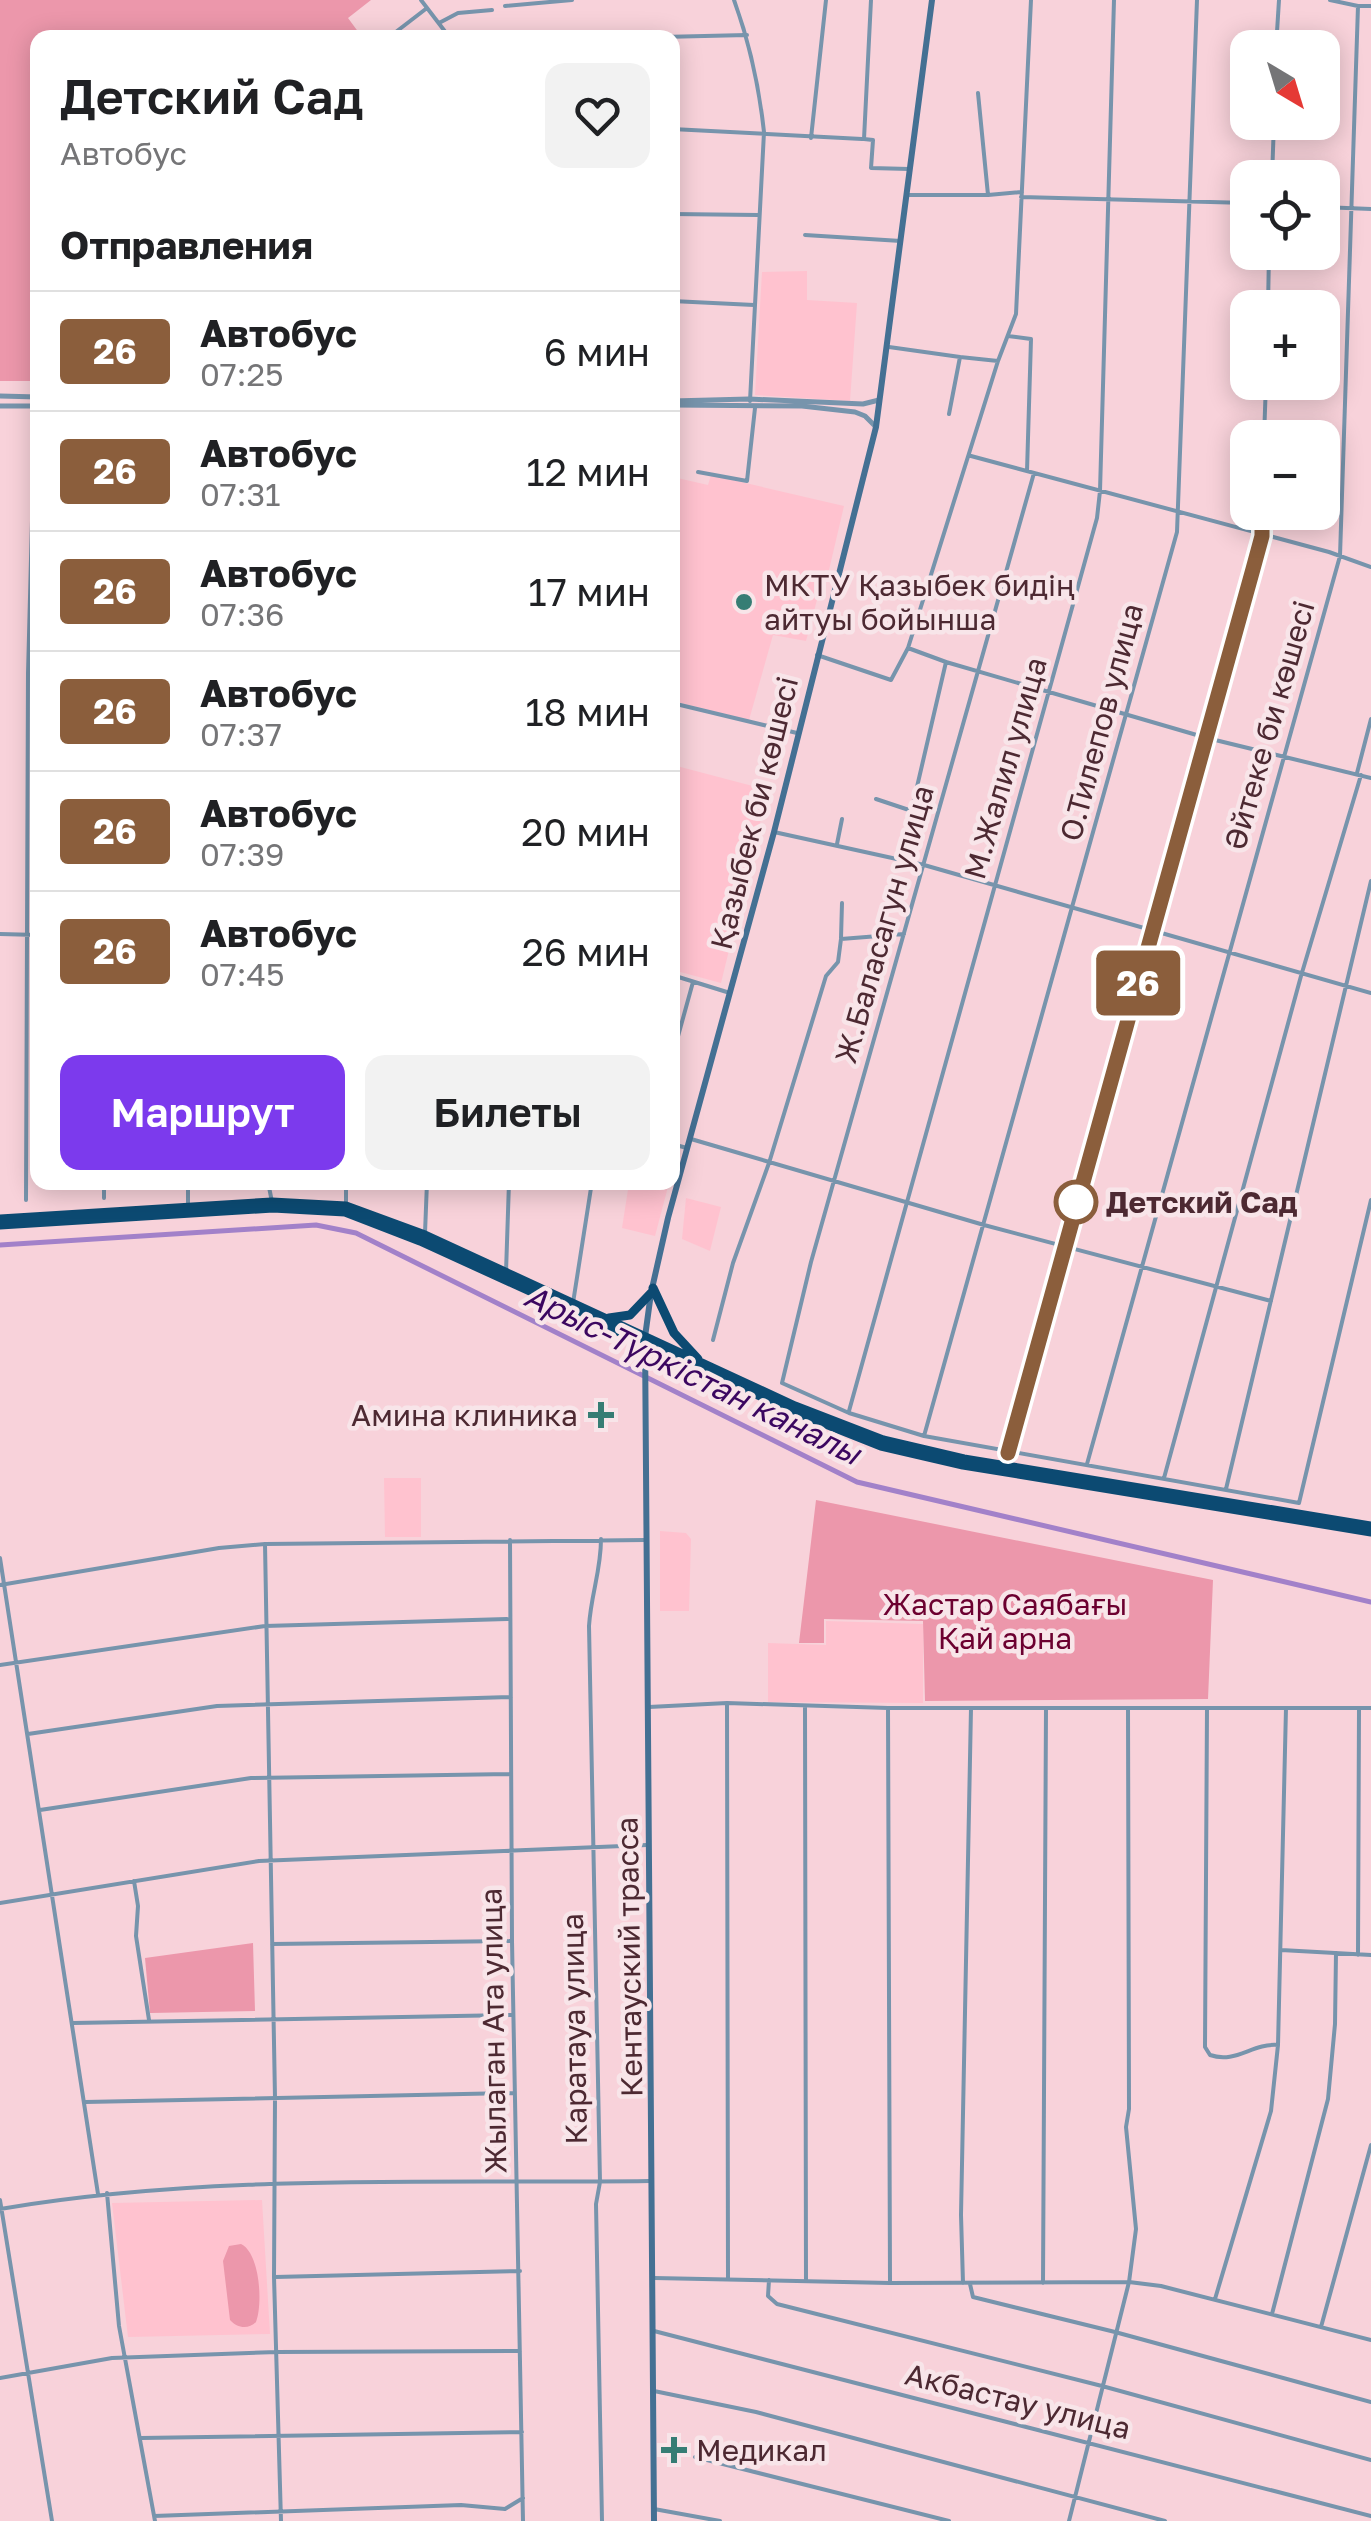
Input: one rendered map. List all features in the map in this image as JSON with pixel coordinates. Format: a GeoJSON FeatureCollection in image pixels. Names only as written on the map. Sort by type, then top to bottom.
{"type":"FeatureCollection","features":[{"type":"Feature","properties":{"kind":"highway"},"geometry":{"type":"LineString","coordinates":[[0,1222],[272,1202],[346,1206],[425,1235],[609,1318],[645,1340],[845,1427],[914,1448],[1371,1529]]}},
{"type":"Feature","properties":{"kind":"highway"},"geometry":{"type":"LineString","coordinates":[[0,1222],[273,1208],[344,1212],[420,1241],[645,1340],[843,1433],[912,1454],[1295,1522],[1371,1529]]}},
{"type":"Feature","properties":{"kind":"highway"},"geometry":{"type":"LineString","coordinates":[[609,1318],[630,1315],[652,1291],[674,1333],[700,1361]]}},
{"type":"Feature","properties":{"kind":"main road","name":"Қазыбек би көшесі"},"geometry":{"type":"LineString","coordinates":[[680,1183],[876,427],[932,0]]}},
{"type":"Feature","properties":{"kind":"main road","name":"Қазыбек би көшесі"},"geometry":{"type":"LineString","coordinates":[[645,1364],[652,1291],[678,1190]]}},
{"type":"Feature","properties":{"kind":"main road","name":"Кентауский трасса"},"geometry":{"type":"LineString","coordinates":[[645,1364],[654,2521]]}},
{"type":"Feature","properties":{"kind":"street"},"geometry":{"type":"LineString","coordinates":[[421,0],[444,30]]}},
{"type":"Feature","properties":{"kind":"street"},"geometry":{"type":"LineString","coordinates":[[506,6],[572,0]]}},
{"type":"Feature","properties":{"kind":"street"},"geometry":{"type":"LineString","coordinates":[[698,472],[747,481],[757,409],[750,401],[764,132],[747,34],[734,0]]}},
{"type":"Feature","properties":{"kind":"street"},"geometry":{"type":"LineString","coordinates":[[812,138],[826,0]]}},
{"type":"Feature","properties":{"kind":"street"},"geometry":{"type":"LineString","coordinates":[[864,139],[871,0]]}},
{"type":"Feature","properties":{"kind":"street"},"geometry":{"type":"LineString","coordinates":[[817,654],[892,680],[908,648],[1016,314],[1032,0]]}},
{"type":"Feature","properties":{"kind":"street","name":"М.Жалил улица"},"geometry":{"type":"LineString","coordinates":[[849,1413],[1097,518],[1114,0]]}},
{"type":"Feature","properties":{"kind":"street","name":"О.Тилепов улица"},"geometry":{"type":"LineString","coordinates":[[924,1436],[1074,907],[1180,513],[1197,0]]}},
{"type":"Feature","properties":{"kind":"street"},"geometry":{"type":"LineString","coordinates":[[1277,30],[1279,0]]}},
{"type":"Feature","properties":{"kind":"street"},"geometry":{"type":"LineString","coordinates":[[1330,0],[1371,6]]}},
{"type":"Feature","properties":{"kind":"street","name":"Әйтеке би көшесі"},"geometry":{"type":"LineString","coordinates":[[1087,1464],[1340,556],[1358,6]]}},
{"type":"Feature","properties":{"kind":"street"},"geometry":{"type":"LineString","coordinates":[[398,30],[427,8]]}},
{"type":"Feature","properties":{"kind":"street"},"geometry":{"type":"LineString","coordinates":[[439,23],[458,13],[492,10]]}},
{"type":"Feature","properties":{"kind":"street"},"geometry":{"type":"LineString","coordinates":[[680,36],[747,34]]}},
{"type":"Feature","properties":{"kind":"street"},"geometry":{"type":"LineString","coordinates":[[978,93],[988,195]]}},
{"type":"Feature","properties":{"kind":"street"},"geometry":{"type":"LineString","coordinates":[[680,129],[872,140],[871,168],[909,169]]}},
{"type":"Feature","properties":{"kind":"street"},"geometry":{"type":"LineString","coordinates":[[908,195],[1022,194],[1109,201],[1230,202]]}},
{"type":"Feature","properties":{"kind":"street"},"geometry":{"type":"LineString","coordinates":[[1340,208],[1371,209]]}},
{"type":"Feature","properties":{"kind":"street"},"geometry":{"type":"LineString","coordinates":[[680,214],[758,215]]}},
{"type":"Feature","properties":{"kind":"street"},"geometry":{"type":"LineString","coordinates":[[805,235],[902,241]]}},
{"type":"Feature","properties":{"kind":"street"},"geometry":{"type":"LineString","coordinates":[[680,301],[754,305]]}},
{"type":"Feature","properties":{"kind":"street"},"geometry":{"type":"LineString","coordinates":[[1008,336],[1031,339],[1026,471]]}},
{"type":"Feature","properties":{"kind":"street"},"geometry":{"type":"LineString","coordinates":[[888,347],[998,360]]}},
{"type":"Feature","properties":{"kind":"street"},"geometry":{"type":"LineString","coordinates":[[948,414],[960,357]]}},
{"type":"Feature","properties":{"kind":"street"},"geometry":{"type":"LineString","coordinates":[[0,396],[30,397]]}},
{"type":"Feature","properties":{"kind":"street"},"geometry":{"type":"LineString","coordinates":[[680,403],[863,404],[882,398]]}},
{"type":"Feature","properties":{"kind":"street"},"geometry":{"type":"LineString","coordinates":[[750,401],[854,412],[876,427]]}},
{"type":"Feature","properties":{"kind":"street"},"geometry":{"type":"LineString","coordinates":[[0,406],[30,406]]}},
{"type":"Feature","properties":{"kind":"street"},"geometry":{"type":"LineString","coordinates":[[969,456],[1371,567]]}},
{"type":"Feature","properties":{"kind":"street","name":"Ж.Баласагун улица"},"geometry":{"type":"LineString","coordinates":[[849,1413],[785,1387],[782,1378],[1034,473]]}},
{"type":"Feature","properties":{"kind":"street"},"geometry":{"type":"LineString","coordinates":[[1008,1453],[1262,530]]}},
{"type":"Feature","properties":{"kind":"street"},"geometry":{"type":"LineString","coordinates":[[26,1200],[30,607]]}},
{"type":"Feature","properties":{"kind":"street"},"geometry":{"type":"LineString","coordinates":[[908,648],[978,673],[1207,738],[1371,778]]}},
{"type":"Feature","properties":{"kind":"street"},"geometry":{"type":"LineString","coordinates":[[900,860],[946,662]]}},
{"type":"Feature","properties":{"kind":"street"},"geometry":{"type":"LineString","coordinates":[[680,706],[797,734]]}},
{"type":"Feature","properties":{"kind":"street"},"geometry":{"type":"LineString","coordinates":[[1164,1478],[1371,720]]}},
{"type":"Feature","properties":{"kind":"street"},"geometry":{"type":"LineString","coordinates":[[876,799],[911,811]]}},
{"type":"Feature","properties":{"kind":"street"},"geometry":{"type":"LineString","coordinates":[[837,846],[842,820]]}},
{"type":"Feature","properties":{"kind":"street"},"geometry":{"type":"LineString","coordinates":[[774,832],[924,865],[1371,993]]}},
{"type":"Feature","properties":{"kind":"street"},"geometry":{"type":"LineString","coordinates":[[1226,1489],[1371,881]]}},
{"type":"Feature","properties":{"kind":"street"},"geometry":{"type":"LineString","coordinates":[[712,1340],[733,1262],[769,1163],[826,976],[838,962],[842,902]]}},
{"type":"Feature","properties":{"kind":"street"},"geometry":{"type":"LineString","coordinates":[[0,934],[28,935]]}},
{"type":"Feature","properties":{"kind":"street"},"geometry":{"type":"LineString","coordinates":[[842,940],[904,934]]}},
{"type":"Feature","properties":{"kind":"street"},"geometry":{"type":"LineString","coordinates":[[680,978],[731,994]]}},
{"type":"Feature","properties":{"kind":"street"},"geometry":{"type":"LineString","coordinates":[[680,1029],[693,982]]}},
{"type":"Feature","properties":{"kind":"street"},"geometry":{"type":"LineString","coordinates":[[680,1144],[769,1163],[1271,1301]]}},
{"type":"Feature","properties":{"kind":"street"},"geometry":{"type":"LineString","coordinates":[[104,1190],[104,1198]]}},
{"type":"Feature","properties":{"kind":"street"},"geometry":{"type":"LineString","coordinates":[[188,1190],[188,1207]]}},
{"type":"Feature","properties":{"kind":"street"},"geometry":{"type":"LineString","coordinates":[[270,1190],[272,1202]]}},
{"type":"Feature","properties":{"kind":"street"},"geometry":{"type":"LineString","coordinates":[[346,1190],[346,1206]]}},
{"type":"Feature","properties":{"kind":"street"},"geometry":{"type":"LineString","coordinates":[[425,1235],[427,1190]]}},
{"type":"Feature","properties":{"kind":"street"},"geometry":{"type":"LineString","coordinates":[[506,1272],[509,1190]]}},
{"type":"Feature","properties":{"kind":"street"},"geometry":{"type":"LineString","coordinates":[[573,1303],[590,1190]]}},
{"type":"Feature","properties":{"kind":"street"},"geometry":{"type":"LineString","coordinates":[[849,1413],[924,1436],[1008,1453],[1298,1503],[1371,1200]]}},
{"type":"Feature","properties":{"kind":"street","name":"Каратауа улица"},"geometry":{"type":"LineString","coordinates":[[601,1539],[601,1572],[591,1592],[589,1626],[602,2521]]}},
{"type":"Feature","properties":{"kind":"street","name":"Жылаган Ата улица"},"geometry":{"type":"LineString","coordinates":[[510,1540],[512,1940],[523,2521]]}},
{"type":"Feature","properties":{"kind":"street"},"geometry":{"type":"LineString","coordinates":[[2,1584],[218,1548],[265,1544],[645,1540]]}},
{"type":"Feature","properties":{"kind":"street"},"geometry":{"type":"LineString","coordinates":[[265,1544],[275,2098],[274,2277],[281,2521]]}},
{"type":"Feature","properties":{"kind":"street"},"geometry":{"type":"LineString","coordinates":[[0,1558],[98,2194]]}},
{"type":"Feature","properties":{"kind":"street"},"geometry":{"type":"LineString","coordinates":[[0,1665],[266,1626],[509,1618]]}},
{"type":"Feature","properties":{"kind":"street"},"geometry":{"type":"LineString","coordinates":[[27,1734],[266,1702],[511,1698]]}},
{"type":"Feature","properties":{"kind":"street"},"geometry":{"type":"LineString","coordinates":[[648,1707],[727,1704],[1371,1708]]}},
{"type":"Feature","properties":{"kind":"street"},"geometry":{"type":"LineString","coordinates":[[727,1704],[728,2278]]}},
{"type":"Feature","properties":{"kind":"street"},"geometry":{"type":"LineString","coordinates":[[805,1707],[806,2280]]}},
{"type":"Feature","properties":{"kind":"street"},"geometry":{"type":"LineString","coordinates":[[888,1708],[890,2283]]}},
{"type":"Feature","properties":{"kind":"street"},"geometry":{"type":"LineString","coordinates":[[963,2284],[971,1708]]}},
{"type":"Feature","properties":{"kind":"street"},"geometry":{"type":"LineString","coordinates":[[1043,2284],[1046,1708]]}},
{"type":"Feature","properties":{"kind":"street"},"geometry":{"type":"LineString","coordinates":[[1069,2521],[1130,2282],[1136,2229],[1126,2127],[1128,1708]]}},
{"type":"Feature","properties":{"kind":"street"},"geometry":{"type":"LineString","coordinates":[[1207,1708],[1205,2047],[1210,2055],[1224,2060],[1265,2044],[1278,2045]]}},
{"type":"Feature","properties":{"kind":"street"},"geometry":{"type":"LineString","coordinates":[[1215,2299],[1271,2111],[1278,2045],[1286,1708]]}},
{"type":"Feature","properties":{"kind":"street"},"geometry":{"type":"LineString","coordinates":[[1358,1955],[1359,1708]]}},
{"type":"Feature","properties":{"kind":"street"},"geometry":{"type":"LineString","coordinates":[[40,1810],[270,1777],[511,1774]]}},
{"type":"Feature","properties":{"kind":"street"},"geometry":{"type":"LineString","coordinates":[[0,1903],[270,1862],[651,1845]]}},
{"type":"Feature","properties":{"kind":"street"},"geometry":{"type":"LineString","coordinates":[[134,1881],[138,1906],[136,1936],[148,2020]]}},
{"type":"Feature","properties":{"kind":"street"},"geometry":{"type":"LineString","coordinates":[[272,1944],[512,1940]]}},
{"type":"Feature","properties":{"kind":"street"},"geometry":{"type":"LineString","coordinates":[[1281,1950],[1371,1956]]}},
{"type":"Feature","properties":{"kind":"street"},"geometry":{"type":"LineString","coordinates":[[1272,2314],[1328,2099],[1336,2024],[1336,1953]]}},
{"type":"Feature","properties":{"kind":"street"},"geometry":{"type":"LineString","coordinates":[[73,2023],[515,2015]]}},
{"type":"Feature","properties":{"kind":"street"},"geometry":{"type":"LineString","coordinates":[[85,2102],[515,2093]]}},
{"type":"Feature","properties":{"kind":"street"},"geometry":{"type":"LineString","coordinates":[[1322,2327],[1371,2145]]}},
{"type":"Feature","properties":{"kind":"street"},"geometry":{"type":"LineString","coordinates":[[1,2209],[107,2192],[654,2180]]}},
{"type":"Feature","properties":{"kind":"street"},"geometry":{"type":"LineString","coordinates":[[107,2192],[119,2326],[155,2518],[280,2509],[460,2505],[504,2509],[523,2498]]}},
{"type":"Feature","properties":{"kind":"street"},"geometry":{"type":"LineString","coordinates":[[0,2200],[52,2521]]}},
{"type":"Feature","properties":{"kind":"street"},"geometry":{"type":"LineString","coordinates":[[274,2277],[520,2272]]}},
{"type":"Feature","properties":{"kind":"street"},"geometry":{"type":"LineString","coordinates":[[654,2278],[963,2284],[1130,2282],[1215,2299],[1371,2340]]}},
{"type":"Feature","properties":{"kind":"street"},"geometry":{"type":"LineString","coordinates":[[769,2280],[768,2296],[778,2304],[1102,2386],[1371,2460]]}},
{"type":"Feature","properties":{"kind":"street"},"geometry":{"type":"LineString","coordinates":[[970,2284],[974,2298],[1116,2332],[1371,2402]]}},
{"type":"Feature","properties":{"kind":"street","name":"Акбастау улица"},"geometry":{"type":"LineString","coordinates":[[654,2331],[1371,2516]]}},
{"type":"Feature","properties":{"kind":"street"},"geometry":{"type":"LineString","coordinates":[[0,2378],[127,2357],[277,2352],[520,2352]]}},
{"type":"Feature","properties":{"kind":"street"},"geometry":{"type":"LineString","coordinates":[[654,2391],[756,2412],[1165,2521]]}},
{"type":"Feature","properties":{"kind":"street"},"geometry":{"type":"LineString","coordinates":[[141,2438],[522,2432]]}},
{"type":"Feature","properties":{"kind":"street"},"geometry":{"type":"LineString","coordinates":[[695,2457],[949,2521]]}},
{"type":"Feature","properties":{"kind":"street"},"geometry":{"type":"LineString","coordinates":[[654,2510],[720,2521]]}},
{"type":"Feature","properties":{"kind":"shaded area"},"geometry":{"type":"Polygon","coordinates":[[[807,271],[807,300],[857,303],[850,401],[755,395],[762,272],[807,271]]]}},
{"type":"Feature","properties":{"kind":"shaded area","name":"МКТУ Қазыбек бидің айтуы бойынша"},"geometry":{"type":"Polygon","coordinates":[[[711,475],[844,506],[806,641],[773,635],[749,720],[680,703],[680,479],[708,485],[711,475]]]}},
{"type":"Feature","properties":{"kind":"shaded area"},"geometry":{"type":"Polygon","coordinates":[[[680,767],[768,790],[721,983],[680,972],[680,767]]]}},
{"type":"Feature","properties":{"kind":"shaded area"},"geometry":{"type":"Polygon","coordinates":[[[628,1190],[667,1190],[655,1236],[622,1228],[628,1190]]]}},
{"type":"Feature","properties":{"kind":"shaded area"},"geometry":{"type":"Polygon","coordinates":[[[686,1198],[721,1207],[710,1251],[682,1239],[686,1198]]]}},
{"type":"Feature","properties":{"kind":"shaded area"},"geometry":{"type":"Polygon","coordinates":[[[384,1478],[421,1478],[421,1537],[385,1537],[384,1478]]]}},
{"type":"Feature","properties":{"kind":"shaded area"},"geometry":{"type":"Polygon","coordinates":[[[660,1531],[686,1533],[691,1539],[689,1611],[660,1611],[660,1531]]]}},
{"type":"Feature","properties":{"kind":"shaded area"},"geometry":{"type":"Polygon","coordinates":[[[826,1621],[923,1624],[923,1703],[768,1702],[768,1643],[826,1645],[826,1621]]]}},
{"type":"Feature","properties":{"kind":"shaded area"},"geometry":{"type":"Polygon","coordinates":[[[262,2200],[270,2334],[128,2337],[112,2203],[262,2200]]]}},
{"type":"Feature","properties":{"kind":"green space"},"geometry":{"type":"Polygon","coordinates":[[[0,0],[371,0],[348,18],[357,30],[30,30],[30,381],[0,381],[0,0]]]}},
{"type":"Feature","properties":{"kind":"green space","name":"Жастар Саябағы Қай арна"},"geometry":{"type":"Polygon","coordinates":[[[816,1500],[1213,1580],[1208,1699],[925,1701],[923,1621],[824,1619],[824,1643],[799,1643],[816,1500]]]}},
{"type":"Feature","properties":{"kind":"green space"},"geometry":{"type":"Polygon","coordinates":[[[253,1943],[255,2011],[150,2013],[145,1958],[253,1943]]]}},
{"type":"Feature","properties":{"kind":"green space"},"geometry":{"type":"Polygon","coordinates":[[[241,2244],[252,2257],[259,2292],[256,2322],[246,2327],[230,2320],[223,2261],[229,2246],[241,2244]]]}},
{"type":"Feature","properties":{"kind":"waterway","name":"Арыс-Түркістан каналы"},"geometry":{"type":"LineString","coordinates":[[0,1245],[316,1225],[356,1233],[857,1482],[1371,1602]]}},
{"type":"Feature","properties":{"kind":"bus line","name":"26"},"geometry":{"type":"LineString","coordinates":[[1008,1453],[1262,530]]}},
{"type":"Feature","properties":{"kind":"place","name":"МКТУ Қазыбек бидің айтуы бойынша"},"geometry":{"type":"Point","coordinates":[744,602]}},
{"type":"Feature","properties":{"kind":"place","name":"Детский Сад"},"geometry":{"type":"Point","coordinates":[1076,1202]}},
{"type":"Feature","properties":{"kind":"place","name":"Амина клиника"},"geometry":{"type":"Point","coordinates":[601,1415]}},
{"type":"Feature","properties":{"kind":"place","name":"Медикал"},"geometry":{"type":"Point","coordinates":[674,2450]}}]}
